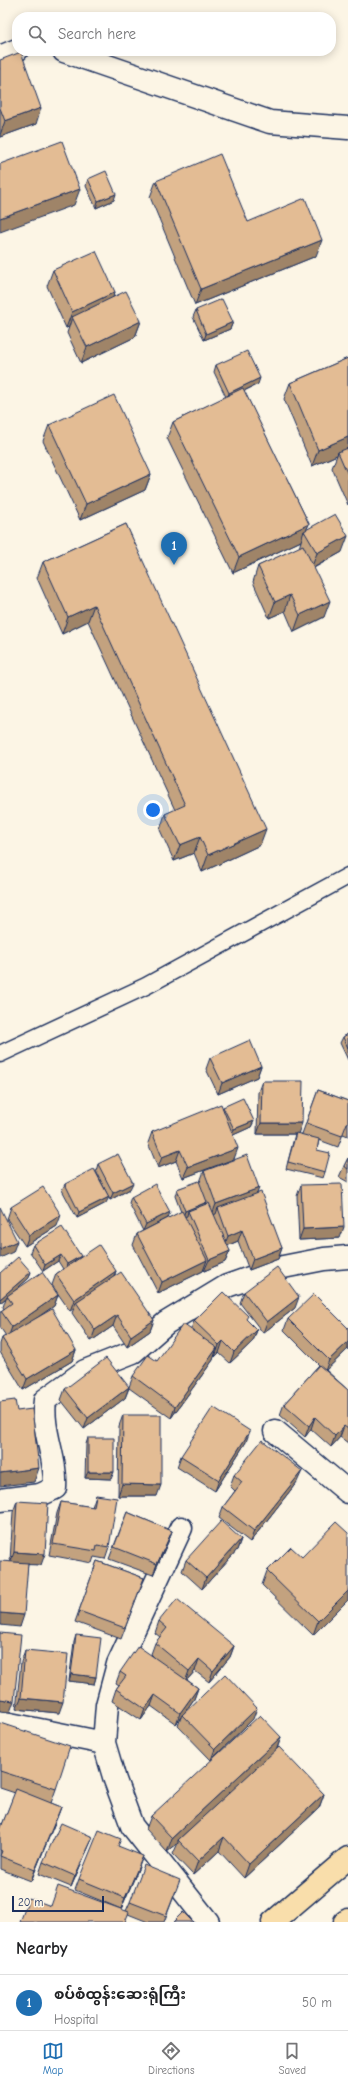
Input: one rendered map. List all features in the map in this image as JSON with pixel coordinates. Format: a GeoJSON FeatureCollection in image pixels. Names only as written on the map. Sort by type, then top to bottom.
{"type":"FeatureCollection","features":[{"type":"Feature","properties":{"kind":"highway"},"geometry":{"type":"LineString","coordinates":[[273,1922],[348,1858]]}},
{"type":"Feature","properties":{"kind":"street"},"geometry":{"type":"LineString","coordinates":[[0,57],[12,52]]}},
{"type":"Feature","properties":{"kind":"street"},"geometry":{"type":"LineString","coordinates":[[79,56],[270,122],[348,128]]}},
{"type":"Feature","properties":{"kind":"street"},"geometry":{"type":"LineString","coordinates":[[0,1500],[40,1495],[55,1488],[56,1473],[43,1420],[45,1400],[85,1371],[133,1352],[166,1323],[227,1286],[278,1268],[324,1259],[348,1257]]}},
{"type":"Feature","properties":{"kind":"street"},"geometry":{"type":"LineString","coordinates":[[275,1431],[348,1492]]}},
{"type":"Feature","properties":{"kind":"street"},"geometry":{"type":"LineString","coordinates":[[181,1528],[118,1664],[107,1705],[104,1743],[115,1780],[132,1826],[208,1922]]}},
{"type":"Feature","properties":{"kind":"street"},"geometry":{"type":"LineString","coordinates":[[0,1722],[104,1743]]}},
{"type":"Feature","properties":{"kind":"lane"},"geometry":{"type":"LineString","coordinates":[[0,1054],[146,986],[348,876]]}},
{"type":"Feature","properties":{"kind":"building"},"geometry":{"type":"Polygon","coordinates":[[[12,55],[22,56],[41,108],[5,121],[0,108],[0,60],[12,55]]]}},
{"type":"Feature","properties":{"kind":"building"},"geometry":{"type":"Polygon","coordinates":[[[62,141],[80,189],[0,218],[0,164],[62,141]]]}},
{"type":"Feature","properties":{"kind":"building"},"geometry":{"type":"Polygon","coordinates":[[[220,154],[248,222],[305,198],[322,240],[201,289],[156,181],[220,154]]]}},
{"type":"Feature","properties":{"kind":"building"},"geometry":{"type":"Polygon","coordinates":[[[106,171],[116,194],[98,201],[88,179],[106,171]]]}},
{"type":"Feature","properties":{"kind":"building"},"geometry":{"type":"Polygon","coordinates":[[[96,251],[115,292],[72,312],[53,270],[96,251]]]}},
{"type":"Feature","properties":{"kind":"building"},"geometry":{"type":"Polygon","coordinates":[[[126,291],[141,321],[87,347],[72,317],[126,291]]]}},
{"type":"Feature","properties":{"kind":"building"},"geometry":{"type":"Polygon","coordinates":[[[222,299],[233,322],[206,334],[196,310],[222,299]]]}},
{"type":"Feature","properties":{"kind":"building"},"geometry":{"type":"Polygon","coordinates":[[[247,351],[260,378],[229,393],[216,365],[247,351]]]}},
{"type":"Feature","properties":{"kind":"building"},"geometry":{"type":"Polygon","coordinates":[[[348,358],[348,437],[318,450],[290,383],[348,358]]]}},
{"type":"Feature","properties":{"kind":"building"},"geometry":{"type":"Polygon","coordinates":[[[243,388],[309,524],[239,557],[173,422],[243,388]]]}},
{"type":"Feature","properties":{"kind":"building"},"geometry":{"type":"Polygon","coordinates":[[[114,395],[151,474],[86,504],[49,425],[114,395]]]}},
{"type":"Feature","properties":{"kind":"building"},"geometry":{"type":"Polygon","coordinates":[[[348,448],[348,475],[338,452],[348,448]]]}},
{"type":"Feature","properties":{"kind":"building"},"geometry":{"type":"Polygon","coordinates":[[[335,514],[348,536],[317,553],[304,531],[335,514]]]}},
{"type":"Feature","properties":{"kind":"building"},"geometry":{"type":"Polygon","coordinates":[[[126,524],[266,829],[208,855],[200,837],[180,845],[165,814],[185,805],[94,605],[68,617],[43,562],[126,524]]]}},
{"type":"Feature","properties":{"kind":"building"},"geometry":{"type":"Polygon","coordinates":[[[303,545],[330,601],[300,615],[290,595],[275,602],[258,566],[303,545]]]}},
{"type":"Feature","properties":{"kind":"building"},"geometry":{"type":"Polygon","coordinates":[[[348,1034],[348,1048],[343,1037],[348,1034]]]}},
{"type":"Feature","properties":{"kind":"building"},"geometry":{"type":"Polygon","coordinates":[[[250,1040],[261,1066],[222,1083],[210,1058],[250,1040]]]}},
{"type":"Feature","properties":{"kind":"building"},"geometry":{"type":"Polygon","coordinates":[[[262,1081],[303,1081],[302,1123],[261,1123],[262,1081]]]}},
{"type":"Feature","properties":{"kind":"building"},"geometry":{"type":"Polygon","coordinates":[[[318,1090],[348,1101],[348,1123],[342,1136],[306,1123],[318,1090]]]}},
{"type":"Feature","properties":{"kind":"building"},"geometry":{"type":"Polygon","coordinates":[[[243,1098],[254,1121],[234,1129],[223,1107],[243,1098]]]}},
{"type":"Feature","properties":{"kind":"building"},"geometry":{"type":"Polygon","coordinates":[[[221,1104],[238,1148],[188,1167],[180,1150],[162,1157],[152,1132],[221,1104]]]}},
{"type":"Feature","properties":{"kind":"building"},"geometry":{"type":"Polygon","coordinates":[[[296,1133],[319,1139],[317,1150],[330,1153],[325,1172],[288,1162],[296,1133]]]}},
{"type":"Feature","properties":{"kind":"building"},"geometry":{"type":"Polygon","coordinates":[[[118,1154],[133,1183],[113,1193],[98,1164],[118,1154]]]}},
{"type":"Feature","properties":{"kind":"building"},"geometry":{"type":"Polygon","coordinates":[[[247,1155],[259,1188],[216,1204],[204,1171],[247,1155]]]}},
{"type":"Feature","properties":{"kind":"building"},"geometry":{"type":"Polygon","coordinates":[[[348,1158],[348,1169],[344,1166],[348,1158]]]}},
{"type":"Feature","properties":{"kind":"building"},"geometry":{"type":"Polygon","coordinates":[[[94,1169],[109,1197],[79,1212],[65,1184],[94,1169]]]}},
{"type":"Feature","properties":{"kind":"building"},"geometry":{"type":"Polygon","coordinates":[[[199,1181],[207,1202],[185,1211],[177,1189],[199,1181]]]}},
{"type":"Feature","properties":{"kind":"building"},"geometry":{"type":"Polygon","coordinates":[[[155,1184],[170,1212],[146,1224],[131,1197],[155,1184]]]}},
{"type":"Feature","properties":{"kind":"building"},"geometry":{"type":"Polygon","coordinates":[[[342,1184],[344,1227],[303,1229],[301,1185],[342,1184]]]}},
{"type":"Feature","properties":{"kind":"building"},"geometry":{"type":"Polygon","coordinates":[[[43,1187],[61,1215],[29,1235],[11,1207],[43,1187]]]}},
{"type":"Feature","properties":{"kind":"building"},"geometry":{"type":"Polygon","coordinates":[[[261,1192],[282,1248],[253,1259],[242,1230],[228,1236],[218,1208],[261,1192]]]}},
{"type":"Feature","properties":{"kind":"building"},"geometry":{"type":"Polygon","coordinates":[[[209,1203],[230,1251],[209,1260],[188,1211],[209,1203]]]}},
{"type":"Feature","properties":{"kind":"building"},"geometry":{"type":"Polygon","coordinates":[[[0,1207],[17,1241],[0,1249],[0,1207]]]}},
{"type":"Feature","properties":{"kind":"building"},"geometry":{"type":"Polygon","coordinates":[[[182,1211],[207,1260],[162,1282],[137,1234],[182,1211]]]}},
{"type":"Feature","properties":{"kind":"building"},"geometry":{"type":"Polygon","coordinates":[[[62,1227],[81,1256],[67,1264],[61,1255],[45,1265],[33,1245],[62,1227]]]}},
{"type":"Feature","properties":{"kind":"building"},"geometry":{"type":"Polygon","coordinates":[[[99,1245],[116,1271],[74,1300],[56,1274],[99,1245]]]}},
{"type":"Feature","properties":{"kind":"building"},"geometry":{"type":"Polygon","coordinates":[[[18,1257],[31,1272],[0,1299],[0,1273],[18,1257]]]}},
{"type":"Feature","properties":{"kind":"building"},"geometry":{"type":"Polygon","coordinates":[[[277,1267],[299,1297],[267,1322],[244,1292],[277,1267]]]}},
{"type":"Feature","properties":{"kind":"building"},"geometry":{"type":"Polygon","coordinates":[[[42,1272],[58,1295],[12,1327],[1,1311],[12,1303],[7,1296],[42,1272]]]}},
{"type":"Feature","properties":{"kind":"building"},"geometry":{"type":"Polygon","coordinates":[[[121,1272],[154,1320],[131,1336],[117,1315],[95,1330],[76,1302],[121,1272]]]}},
{"type":"Feature","properties":{"kind":"building"},"geometry":{"type":"Polygon","coordinates":[[[223,1292],[248,1316],[246,1319],[257,1330],[234,1352],[223,1341],[219,1345],[194,1321],[223,1292]]]}},
{"type":"Feature","properties":{"kind":"building"},"geometry":{"type":"Polygon","coordinates":[[[314,1294],[348,1328],[348,1342],[329,1360],[288,1319],[314,1294]]]}},
{"type":"Feature","properties":{"kind":"building"},"geometry":{"type":"Polygon","coordinates":[[[52,1309],[76,1350],[27,1379],[2,1338],[52,1309]]]}},
{"type":"Feature","properties":{"kind":"building"},"geometry":{"type":"Polygon","coordinates":[[[183,1324],[217,1348],[175,1407],[133,1376],[148,1355],[157,1361],[183,1324]]]}},
{"type":"Feature","properties":{"kind":"building"},"geometry":{"type":"Polygon","coordinates":[[[106,1358],[129,1387],[88,1418],[65,1389],[106,1358]]]}},
{"type":"Feature","properties":{"kind":"building"},"geometry":{"type":"Polygon","coordinates":[[[319,1365],[348,1390],[348,1429],[344,1426],[335,1436],[315,1417],[309,1426],[284,1404],[319,1365]]]}},
{"type":"Feature","properties":{"kind":"building"},"geometry":{"type":"Polygon","coordinates":[[[15,1400],[17,1411],[32,1409],[39,1468],[0,1473],[0,1402],[15,1400]]]}},
{"type":"Feature","properties":{"kind":"building"},"geometry":{"type":"Polygon","coordinates":[[[213,1407],[250,1431],[219,1480],[181,1456],[213,1407]]]}},
{"type":"Feature","properties":{"kind":"building"},"geometry":{"type":"Polygon","coordinates":[[[123,1415],[161,1415],[161,1485],[122,1484],[123,1415]]]}},
{"type":"Feature","properties":{"kind":"building"},"geometry":{"type":"Polygon","coordinates":[[[88,1438],[114,1438],[114,1472],[88,1472],[88,1438]]]}},
{"type":"Feature","properties":{"kind":"building"},"geometry":{"type":"Polygon","coordinates":[[[262,1440],[302,1471],[254,1531],[223,1507],[242,1482],[234,1475],[262,1440]]]}},
{"type":"Feature","properties":{"kind":"building"},"geometry":{"type":"Polygon","coordinates":[[[96,1495],[117,1498],[109,1547],[97,1545],[96,1551],[53,1544],[61,1502],[94,1507],[96,1495]]]}},
{"type":"Feature","properties":{"kind":"building"},"geometry":{"type":"Polygon","coordinates":[[[17,1501],[48,1503],[45,1554],[14,1552],[17,1501]]]}},
{"type":"Feature","properties":{"kind":"building"},"geometry":{"type":"Polygon","coordinates":[[[127,1512],[172,1531],[157,1564],[114,1547],[127,1512]]]}},
{"type":"Feature","properties":{"kind":"building"},"geometry":{"type":"Polygon","coordinates":[[[221,1521],[241,1539],[206,1578],[186,1560],[221,1521]]]}},
{"type":"Feature","properties":{"kind":"building"},"geometry":{"type":"Polygon","coordinates":[[[336,1522],[348,1533],[348,1591],[318,1621],[267,1571],[291,1547],[302,1557],[336,1522]]]}},
{"type":"Feature","properties":{"kind":"building"},"geometry":{"type":"Polygon","coordinates":[[[0,1561],[28,1563],[24,1615],[0,1613],[0,1561]]]}},
{"type":"Feature","properties":{"kind":"building"},"geometry":{"type":"Polygon","coordinates":[[[97,1561],[144,1578],[125,1628],[79,1611],[97,1561]]]}},
{"type":"Feature","properties":{"kind":"building"},"geometry":{"type":"Polygon","coordinates":[[[177,1599],[234,1646],[213,1671],[199,1659],[189,1671],[155,1643],[167,1628],[159,1621],[177,1599]]]}},
{"type":"Feature","properties":{"kind":"building"},"geometry":{"type":"Polygon","coordinates":[[[0,1633],[21,1635],[14,1701],[0,1699],[0,1633]]]}},
{"type":"Feature","properties":{"kind":"building"},"geometry":{"type":"Polygon","coordinates":[[[76,1635],[101,1638],[96,1677],[71,1674],[76,1635]]]}},
{"type":"Feature","properties":{"kind":"building"},"geometry":{"type":"Polygon","coordinates":[[[138,1646],[198,1688],[180,1713],[155,1695],[145,1709],[116,1689],[126,1676],[120,1672],[138,1646]]]}},
{"type":"Feature","properties":{"kind":"building"},"geometry":{"type":"Polygon","coordinates":[[[25,1650],[68,1654],[63,1702],[21,1698],[25,1650]]]}},
{"type":"Feature","properties":{"kind":"building"},"geometry":{"type":"Polygon","coordinates":[[[225,1674],[257,1708],[215,1749],[182,1715],[225,1674]]]}},
{"type":"Feature","properties":{"kind":"building"},"geometry":{"type":"Polygon","coordinates":[[[260,1715],[281,1737],[172,1838],[151,1816],[260,1715]]]}},
{"type":"Feature","properties":{"kind":"building"},"geometry":{"type":"Polygon","coordinates":[[[0,1723],[70,1746],[56,1789],[0,1771],[0,1723]]]}},
{"type":"Feature","properties":{"kind":"building"},"geometry":{"type":"Polygon","coordinates":[[[279,1747],[324,1794],[249,1864],[224,1837],[198,1861],[178,1840],[279,1747]]]}},
{"type":"Feature","properties":{"kind":"building"},"geometry":{"type":"Polygon","coordinates":[[[16,1789],[61,1807],[35,1870],[0,1856],[2,1851],[0,1850],[0,1830],[16,1789]]]}},
{"type":"Feature","properties":{"kind":"building"},"geometry":{"type":"Polygon","coordinates":[[[61,1823],[93,1837],[75,1876],[43,1862],[61,1823]]]}},
{"type":"Feature","properties":{"kind":"building"},"geometry":{"type":"Polygon","coordinates":[[[99,1830],[121,1839],[118,1846],[143,1856],[125,1898],[79,1879],[99,1830]]]}},
{"type":"Feature","properties":{"kind":"building"},"geometry":{"type":"Polygon","coordinates":[[[144,1865],[180,1880],[166,1916],[130,1902],[144,1865]]]}},
{"type":"Feature","properties":{"kind":"building"},"geometry":{"type":"Polygon","coordinates":[[[58,1886],[129,1912],[125,1922],[20,1922],[29,1898],[51,1906],[58,1886]]]}},
{"type":"Feature","properties":{"kind":"building"},"geometry":{"type":"Polygon","coordinates":[[[183,1912],[193,1922],[173,1922],[183,1912]]]}},
{"type":"Feature","properties":{"kind":"place","name":"စပ်စံထွန်းဆေးရုံကြီး"},"geometry":{"type":"Point","coordinates":[174,565]}}]}
